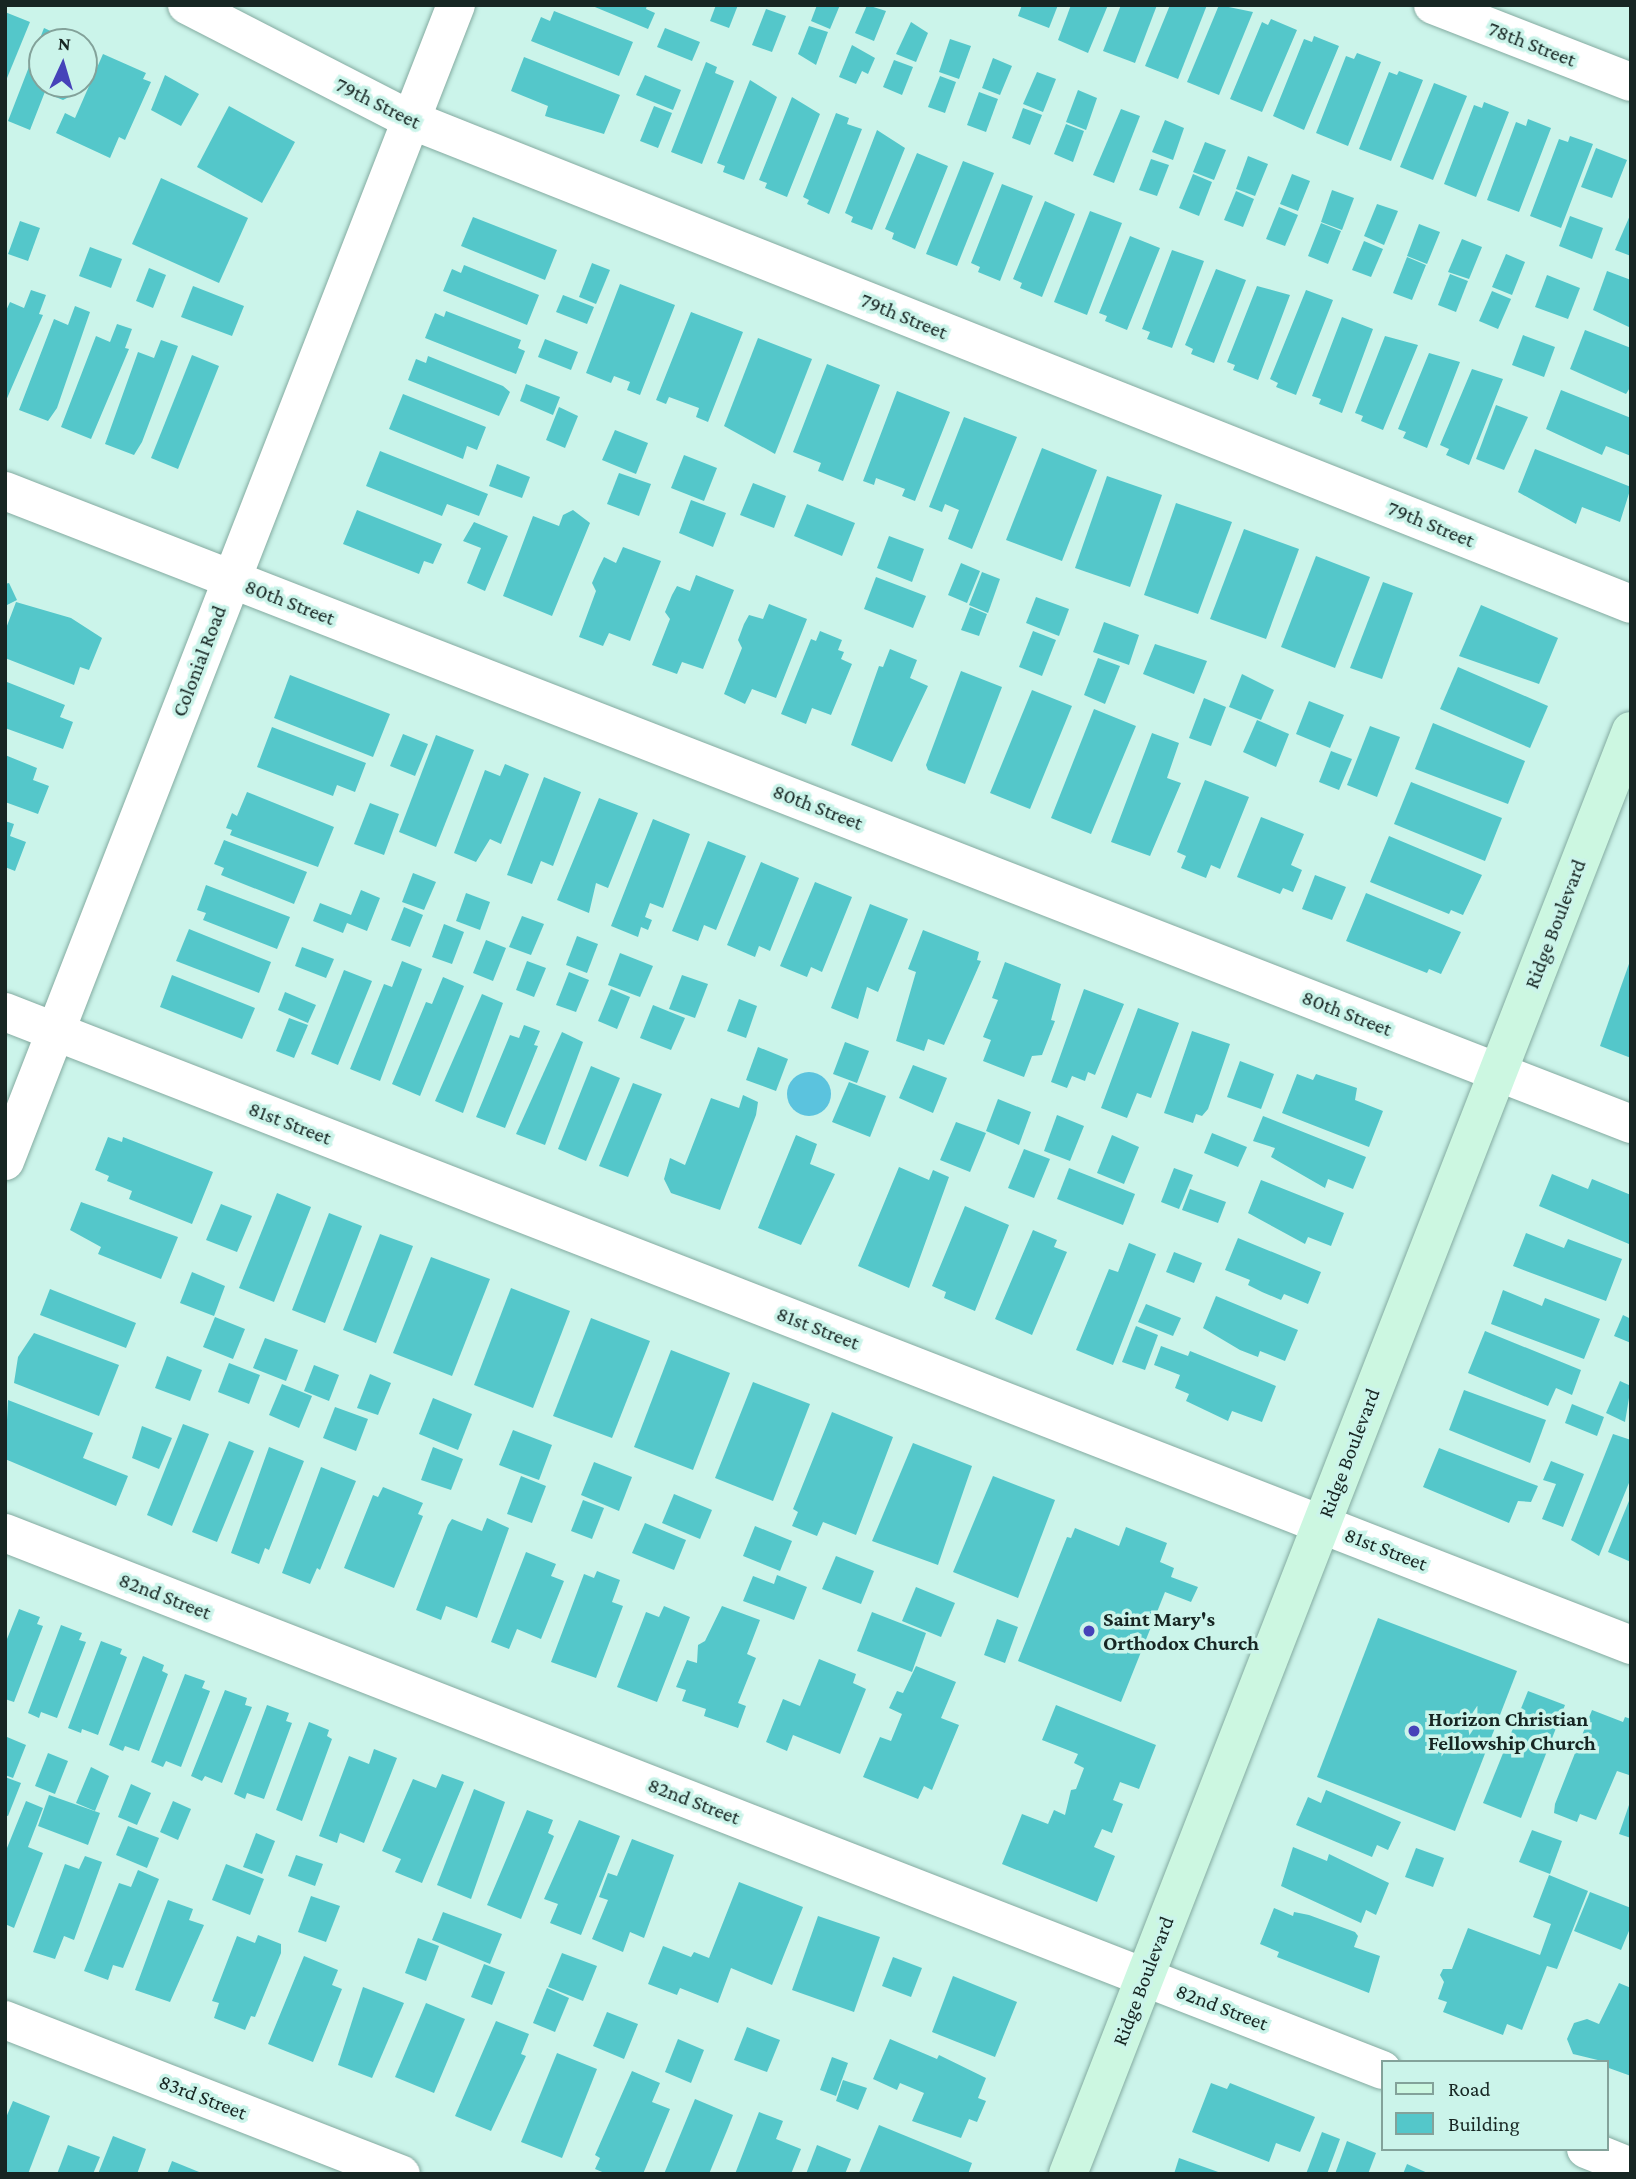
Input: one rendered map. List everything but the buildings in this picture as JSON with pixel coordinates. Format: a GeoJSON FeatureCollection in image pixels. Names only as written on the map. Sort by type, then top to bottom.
{"type":"FeatureCollection","features":[{"type":"Feature","properties":{"kind":"street","name":"79th Street"},"geometry":{"type":"LineString","coordinates":[[187,5],[411,120],[1631,604]]}},
{"type":"Feature","properties":{"kind":"street","name":"Colonial Road"},"geometry":{"type":"LineString","coordinates":[[5,1161],[456,5]]}},
{"type":"Feature","properties":{"kind":"street","name":"78th Street"},"geometry":{"type":"LineString","coordinates":[[1433,5],[1631,82]]}},
{"type":"Feature","properties":{"kind":"street","name":"80th Street"},"geometry":{"type":"LineString","coordinates":[[5,491],[1631,1124]]}},
{"type":"Feature","properties":{"kind":"street","name":"Ridge Boulevard"},"geometry":{"type":"LineString","coordinates":[[1068,2174],[1631,732]]}},
{"type":"Feature","properties":{"kind":"street","name":"81st Street"},"geometry":{"type":"LineString","coordinates":[[5,1013],[1631,1645]]}},
{"type":"Feature","properties":{"kind":"street","name":"82nd Street"},"geometry":{"type":"LineString","coordinates":[[5,1533],[1380,2069]]}},
{"type":"Feature","properties":{"kind":"street","name":"83rd Street"},"geometry":{"type":"LineString","coordinates":[[5,2020],[401,2174]]}},
{"type":"Feature","properties":{"kind":"street"},"geometry":{"type":"LineString","coordinates":[[1591,2151],[1631,2166]]}},
{"type":"Feature","properties":{"kind":"water"},"geometry":{"type":"Polygon","coordinates":[[[809,1072],[824,1079],[831,1094],[824,1109],[809,1116],[794,1109],[787,1094],[794,1079],[809,1072]]]}},
{"type":"Feature","properties":{"kind":"place","name":"Saint Mary's Orthodox Church"},"geometry":{"type":"Point","coordinates":[1089,1631]}},
{"type":"Feature","properties":{"kind":"place","name":"Horizon Christian Fellowship Church"},"geometry":{"type":"Point","coordinates":[1414,1731]}}]}
